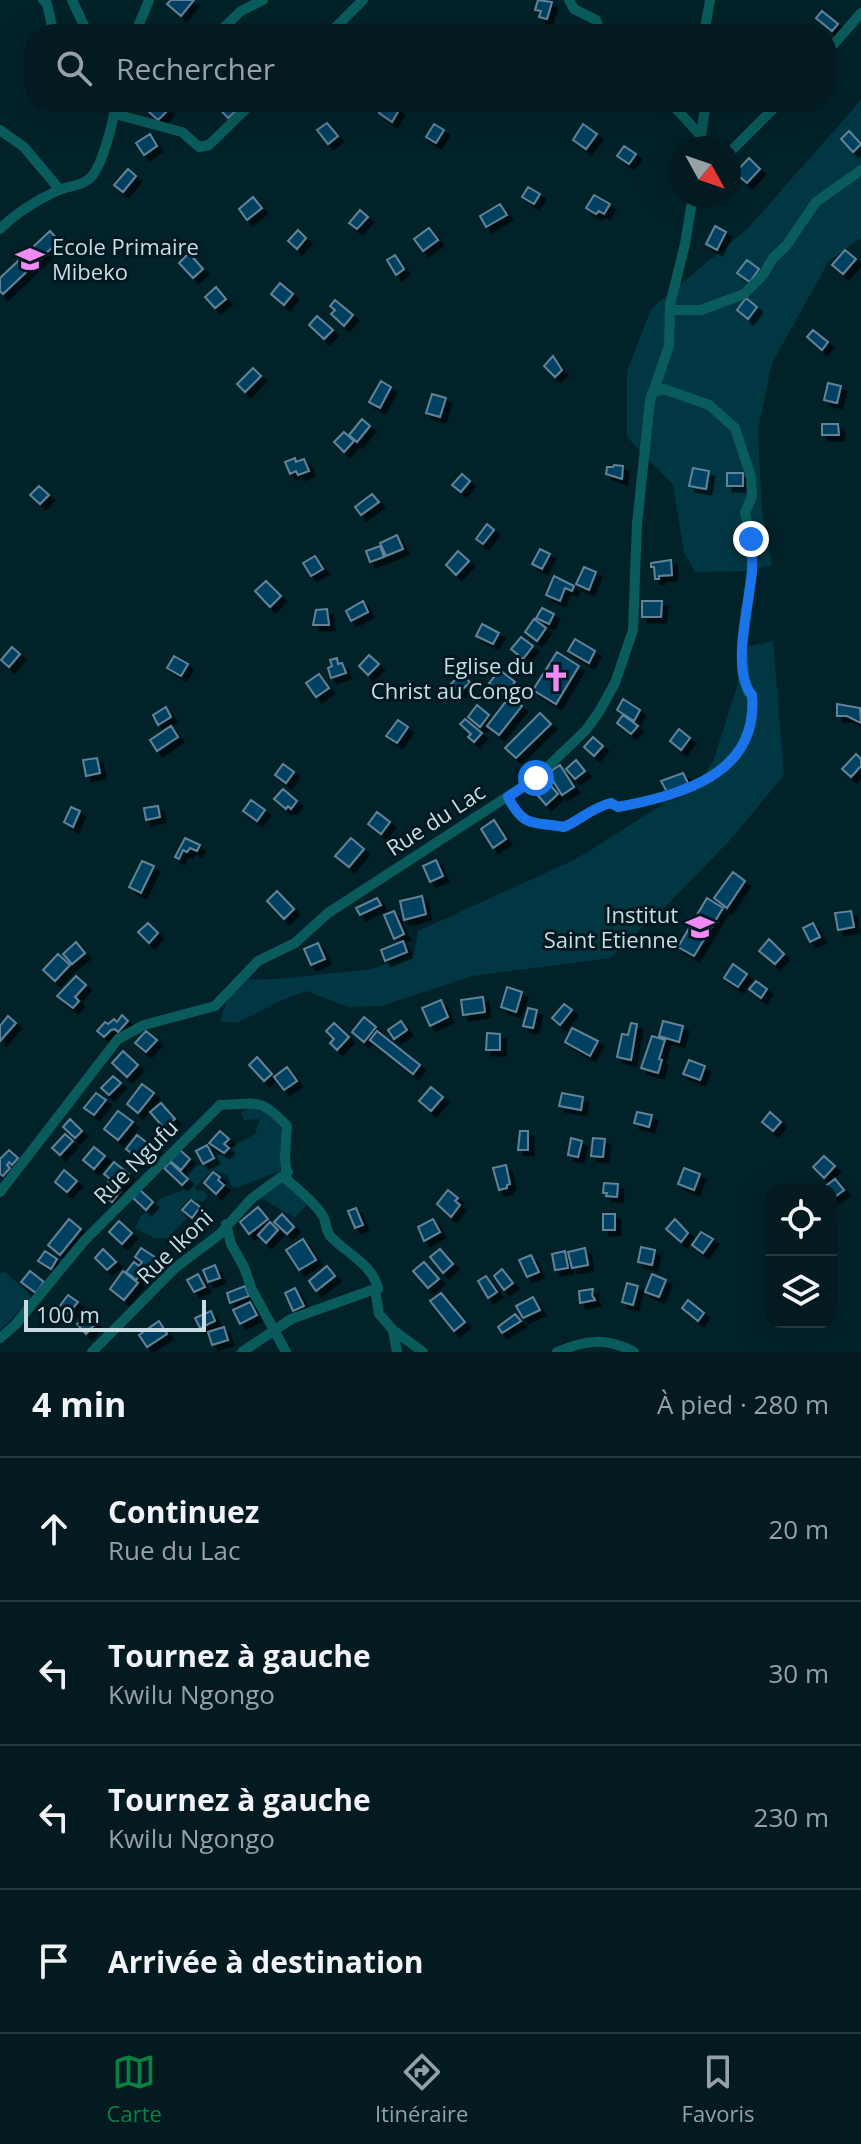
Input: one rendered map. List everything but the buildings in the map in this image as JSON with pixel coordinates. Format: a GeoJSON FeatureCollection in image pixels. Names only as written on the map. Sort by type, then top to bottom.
{"type":"FeatureCollection","features":[{"type":"Feature","properties":{"kind":"street"},"geometry":{"type":"LineString","coordinates":[[43,0],[47,4],[52,24]]}},
{"type":"Feature","properties":{"kind":"street"},"geometry":{"type":"LineString","coordinates":[[72,0],[83,24]]}},
{"type":"Feature","properties":{"kind":"street"},"geometry":{"type":"LineString","coordinates":[[139,24],[149,0]]}},
{"type":"Feature","properties":{"kind":"street"},"geometry":{"type":"LineString","coordinates":[[226,24],[241,6],[263,0]]}},
{"type":"Feature","properties":{"kind":"street"},"geometry":{"type":"LineString","coordinates":[[339,24],[363,0]]}},
{"type":"Feature","properties":{"kind":"street"},"geometry":{"type":"LineString","coordinates":[[569,0],[577,12],[596,20],[597,24]]}},
{"type":"Feature","properties":{"kind":"street"},"geometry":{"type":"LineString","coordinates":[[706,24],[710,0]]}},
{"type":"Feature","properties":{"kind":"street"},"geometry":{"type":"LineString","coordinates":[[837,41],[861,13]]}},
{"type":"Feature","properties":{"kind":"street"},"geometry":{"type":"LineString","coordinates":[[0,229],[24,208],[60,190],[85,182],[94,174],[115,112]]}},
{"type":"Feature","properties":{"kind":"street"},"geometry":{"type":"LineString","coordinates":[[127,112],[182,132],[199,147],[209,145],[243,112]]}},
{"type":"Feature","properties":{"kind":"street"},"geometry":{"type":"LineString","coordinates":[[678,112],[696,136]]}},
{"type":"Feature","properties":{"kind":"street"},"geometry":{"type":"LineString","coordinates":[[702,136],[705,112]]}},
{"type":"Feature","properties":{"kind":"street"},"geometry":{"type":"LineString","coordinates":[[741,141],[770,112]]}},
{"type":"Feature","properties":{"kind":"street"},"geometry":{"type":"LineString","coordinates":[[0,130],[24,147],[60,190]]}},
{"type":"Feature","properties":{"kind":"street"},"geometry":{"type":"LineString","coordinates":[[670,310],[701,310],[744,294],[786,246],[816,202],[861,170]]}},
{"type":"Feature","properties":{"kind":"street","name":"Rue du Lac"},"geometry":{"type":"LineString","coordinates":[[0,1192],[90,1073],[123,1035],[144,1025],[215,1006],[258,961],[295,943],[328,913],[536,778],[586,730],[607,699],[633,630],[637,524],[652,393],[669,346],[670,310],[692,208]]}},
{"type":"Feature","properties":{"kind":"street"},"geometry":{"type":"LineString","coordinates":[[508,797],[520,816],[542,826],[564,827],[602,805],[611,803],[618,807],[669,797],[707,782],[734,755],[750,732],[754,717],[752,695],[748,692],[744,676],[742,648],[752,570],[751,539],[745,513],[752,496],[751,477],[735,428],[716,409],[664,389],[652,393]]}},
{"type":"Feature","properties":{"kind":"street","name":"Rue Ngufu"},"geometry":{"type":"LineString","coordinates":[[0,1338],[15,1325],[84,1241],[220,1105],[260,1103],[276,1114],[287,1126],[285,1156],[288,1172]]}},
{"type":"Feature","properties":{"kind":"street"},"geometry":{"type":"LineString","coordinates":[[242,1352],[291,1319],[378,1289],[373,1277],[331,1237],[324,1216],[287,1180],[288,1172]]}},
{"type":"Feature","properties":{"kind":"street","name":"Rue Ikoni"},"geometry":{"type":"LineString","coordinates":[[92,1352],[175,1268],[220,1234],[251,1199],[288,1172]]}},
{"type":"Feature","properties":{"kind":"street"},"geometry":{"type":"LineString","coordinates":[[226,1224],[231,1244],[252,1290],[286,1352]]}},
{"type":"Feature","properties":{"kind":"street"},"geometry":{"type":"LineString","coordinates":[[375,1289],[379,1314],[393,1330],[423,1352]]}},
{"type":"Feature","properties":{"kind":"street"},"geometry":{"type":"LineString","coordinates":[[393,1330],[397,1352]]}},
{"type":"Feature","properties":{"kind":"street"},"geometry":{"type":"LineString","coordinates":[[557,1352],[592,1341],[611,1341],[634,1352]]}},
{"type":"Feature","properties":{"kind":"shaded area"},"geometry":{"type":"Polygon","coordinates":[[[861,100],[861,238],[829,261],[772,363],[758,429],[762,511],[772,565],[747,571],[695,572],[684,552],[673,485],[627,437],[627,371],[651,309],[748,228],[861,100]]]}},
{"type":"Feature","properties":{"kind":"shaded area"},"geometry":{"type":"Polygon","coordinates":[[[773,641],[784,775],[731,839],[610,958],[472,976],[381,1006],[348,1007],[306,991],[237,1023],[220,1021],[234,980],[277,979],[372,969],[414,954],[418,931],[576,859],[673,798],[696,789],[714,759],[737,686],[742,648],[773,641]]]}},
{"type":"Feature","properties":{"kind":"shaded area"},"geometry":{"type":"Polygon","coordinates":[[[251,1108],[271,1117],[282,1130],[284,1148],[280,1171],[236,1188],[232,1187],[227,1175],[213,1170],[195,1187],[207,1196],[204,1202],[189,1199],[181,1208],[186,1219],[167,1238],[155,1238],[135,1228],[140,1217],[163,1197],[182,1191],[189,1179],[186,1169],[195,1164],[202,1166],[255,1134],[260,1119],[244,1120],[241,1112],[251,1108]]]}},
{"type":"Feature","properties":{"kind":"shaded area"},"geometry":{"type":"Polygon","coordinates":[[[284,1181],[308,1204],[294,1218],[260,1197],[284,1181]]]}},
{"type":"Feature","properties":{"kind":"shaded area"},"geometry":{"type":"Polygon","coordinates":[[[5,1272],[32,1299],[0,1330],[0,1273],[5,1272]]]}},
{"type":"Feature","properties":{"kind":"place","name":"Ecole Primaire Mibeko"},"geometry":{"type":"Point","coordinates":[30,259]}},
{"type":"Feature","properties":{"kind":"place","name":"Eglise du Christ au Congo"},"geometry":{"type":"Point","coordinates":[556,678]}},
{"type":"Feature","properties":{"kind":"place","name":"Institut Saint Etienne"},"geometry":{"type":"Point","coordinates":[700,927]}},
{"type":"Feature","properties":{"kind":"route"},"geometry":{"type":"LineString","coordinates":[[536,778],[508,797],[512,805],[520,816],[542,826],[564,827],[602,805],[611,803],[618,807],[669,797],[707,782],[734,755],[750,732],[754,717],[752,695],[748,692],[744,676],[742,648],[752,570],[751,539]]}}]}
